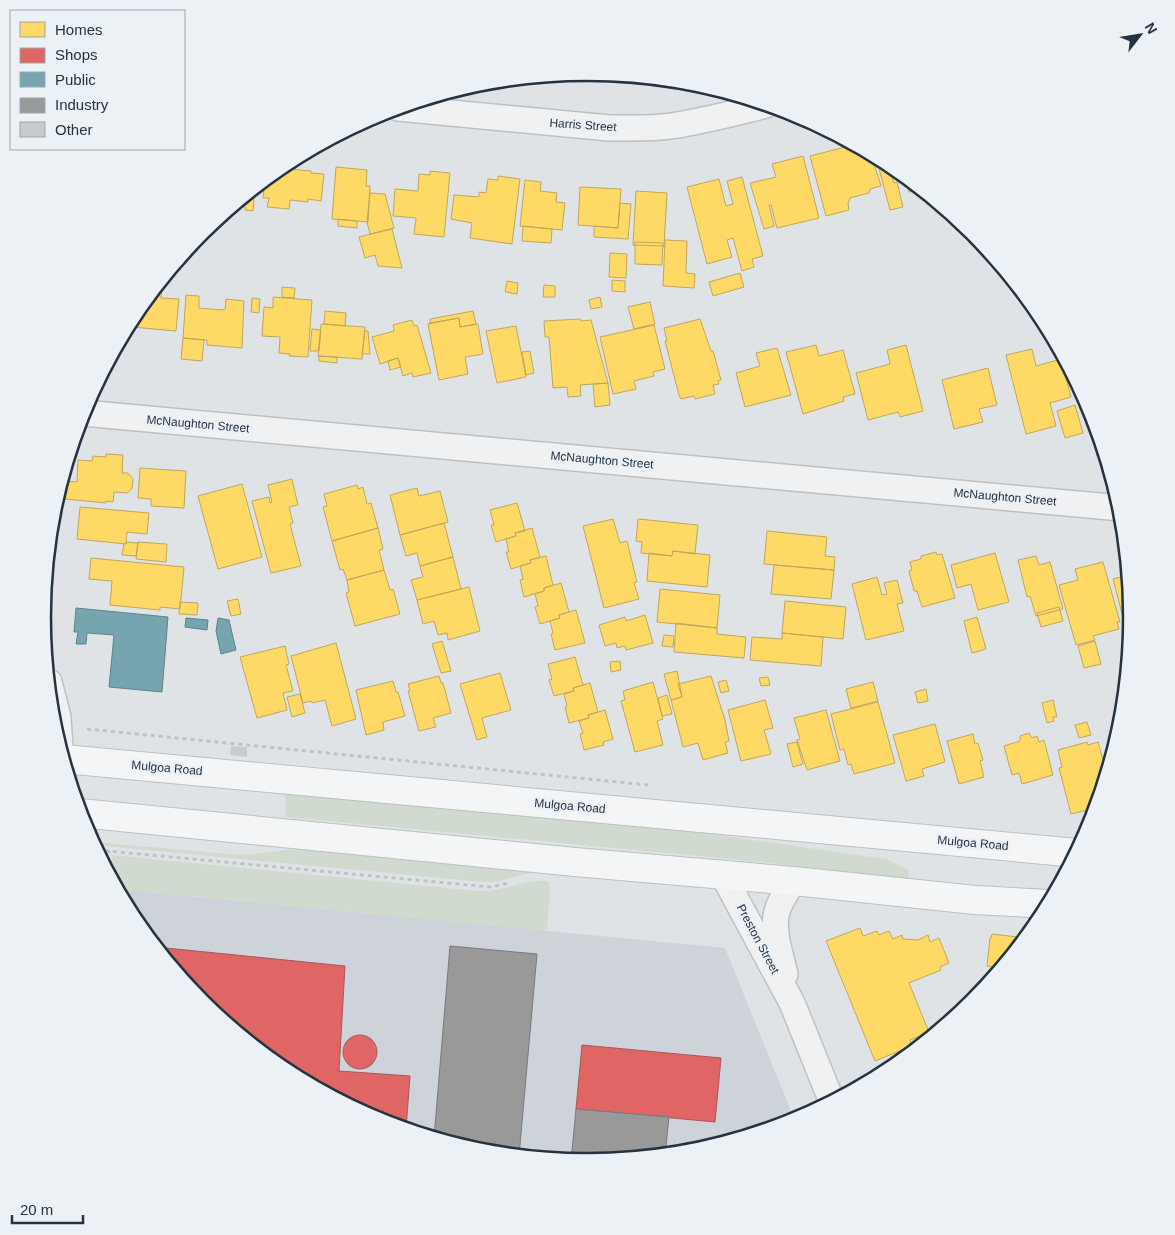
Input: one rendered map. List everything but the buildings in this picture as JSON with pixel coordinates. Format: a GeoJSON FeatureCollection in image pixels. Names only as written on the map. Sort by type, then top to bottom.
{"type":"FeatureCollection","features":[{"type":"Feature","properties":{"kind":"main road","name":"Mulgoa Road"},"geometry":{"type":"LineString","coordinates":[[71,760],[1069,852]]}},
{"type":"Feature","properties":{"kind":"main road"},"geometry":{"type":"LineString","coordinates":[[89,814],[975,900],[1041,904]]}},
{"type":"Feature","properties":{"kind":"street","name":"Harris Street"},"geometry":{"type":"LineString","coordinates":[[416,110],[609,128],[643,128],[670,126],[715,118],[754,108]]}},
{"type":"Feature","properties":{"kind":"street","name":"McNaughton Street"},"geometry":{"type":"LineString","coordinates":[[91,414],[1112,507]]}},
{"type":"Feature","properties":{"kind":"street","name":"Preston Street"},"geometry":{"type":"LineString","coordinates":[[723,875],[792,1003],[829,1096]]}},
{"type":"Feature","properties":{"kind":"street","name":"Preston Street"},"geometry":{"type":"LineString","coordinates":[[792,1003],[780,956],[776,915],[779,905],[794,881]]}},
{"type":"Feature","properties":{"kind":"path"},"geometry":{"type":"LineString","coordinates":[[87,729],[653,786]]}},
{"type":"Feature","properties":{"kind":"path"},"geometry":{"type":"LineString","coordinates":[[105,851],[490,887],[517,880]]}},
{"type":"Feature","properties":{"kind":"path"},"geometry":{"type":"LineString","coordinates":[[108,857],[109,851]]}},
{"type":"Feature","properties":{"kind":"shaded area"},"geometry":{"type":"Polygon","coordinates":[[[285,792],[690,831],[886,859],[909,870],[908,880],[761,862],[286,817],[285,792]]]}},
{"type":"Feature","properties":{"kind":"shaded area"},"geometry":{"type":"Polygon","coordinates":[[[101,843],[242,855],[304,848],[546,872],[533,872],[496,882],[103,846],[101,843]]]}},
{"type":"Feature","properties":{"kind":"shaded area"},"geometry":{"type":"Polygon","coordinates":[[[112,855],[478,891],[496,890],[530,882],[548,881],[550,889],[547,931],[125,890],[111,863],[112,855]]]}},
{"type":"Feature","properties":{"kind":"shaded area"},"geometry":{"type":"Polygon","coordinates":[[[125,890],[725,948],[792,1113],[726,1135],[657,1149],[623,1153],[552,1153],[483,1143],[415,1125],[382,1113],[319,1082],[261,1043],[208,997],[162,944],[125,890]]]}}]}
